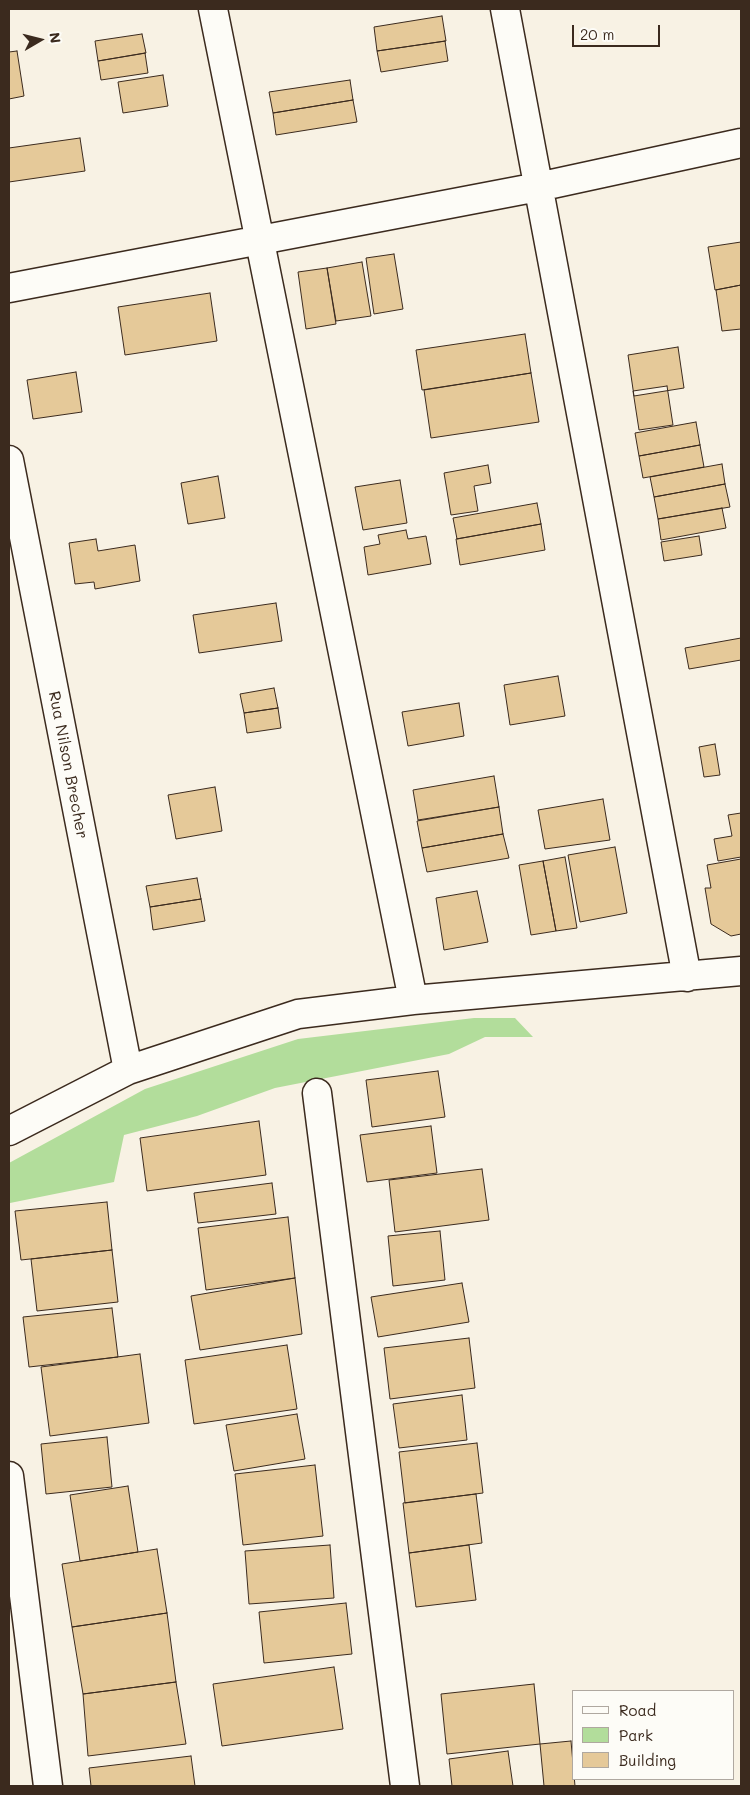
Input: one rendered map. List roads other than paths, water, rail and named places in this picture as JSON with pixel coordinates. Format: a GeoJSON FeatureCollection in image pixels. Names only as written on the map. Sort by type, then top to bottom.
{"type":"FeatureCollection","features":[{"type":"Feature","properties":{"kind":"street"},"geometry":{"type":"LineString","coordinates":[[213,9],[258,240],[413,1000]]}},
{"type":"Feature","properties":{"kind":"street"},"geometry":{"type":"LineString","coordinates":[[505,9],[687,977]]}},
{"type":"Feature","properties":{"kind":"street"},"geometry":{"type":"LineString","coordinates":[[9,288],[538,187],[741,144]]}},
{"type":"Feature","properties":{"kind":"street","name":"Rua Nilson Brecher"},"geometry":{"type":"LineString","coordinates":[[9,460],[128,1070]]}},
{"type":"Feature","properties":{"kind":"street"},"geometry":{"type":"LineString","coordinates":[[9,1130],[128,1070],[298,1014],[413,1000],[741,971]]}},
{"type":"Feature","properties":{"kind":"street"},"geometry":{"type":"LineString","coordinates":[[317,1092],[405,1786]]}},
{"type":"Feature","properties":{"kind":"street"},"geometry":{"type":"LineString","coordinates":[[9,1476],[48,1786]]}}]}
